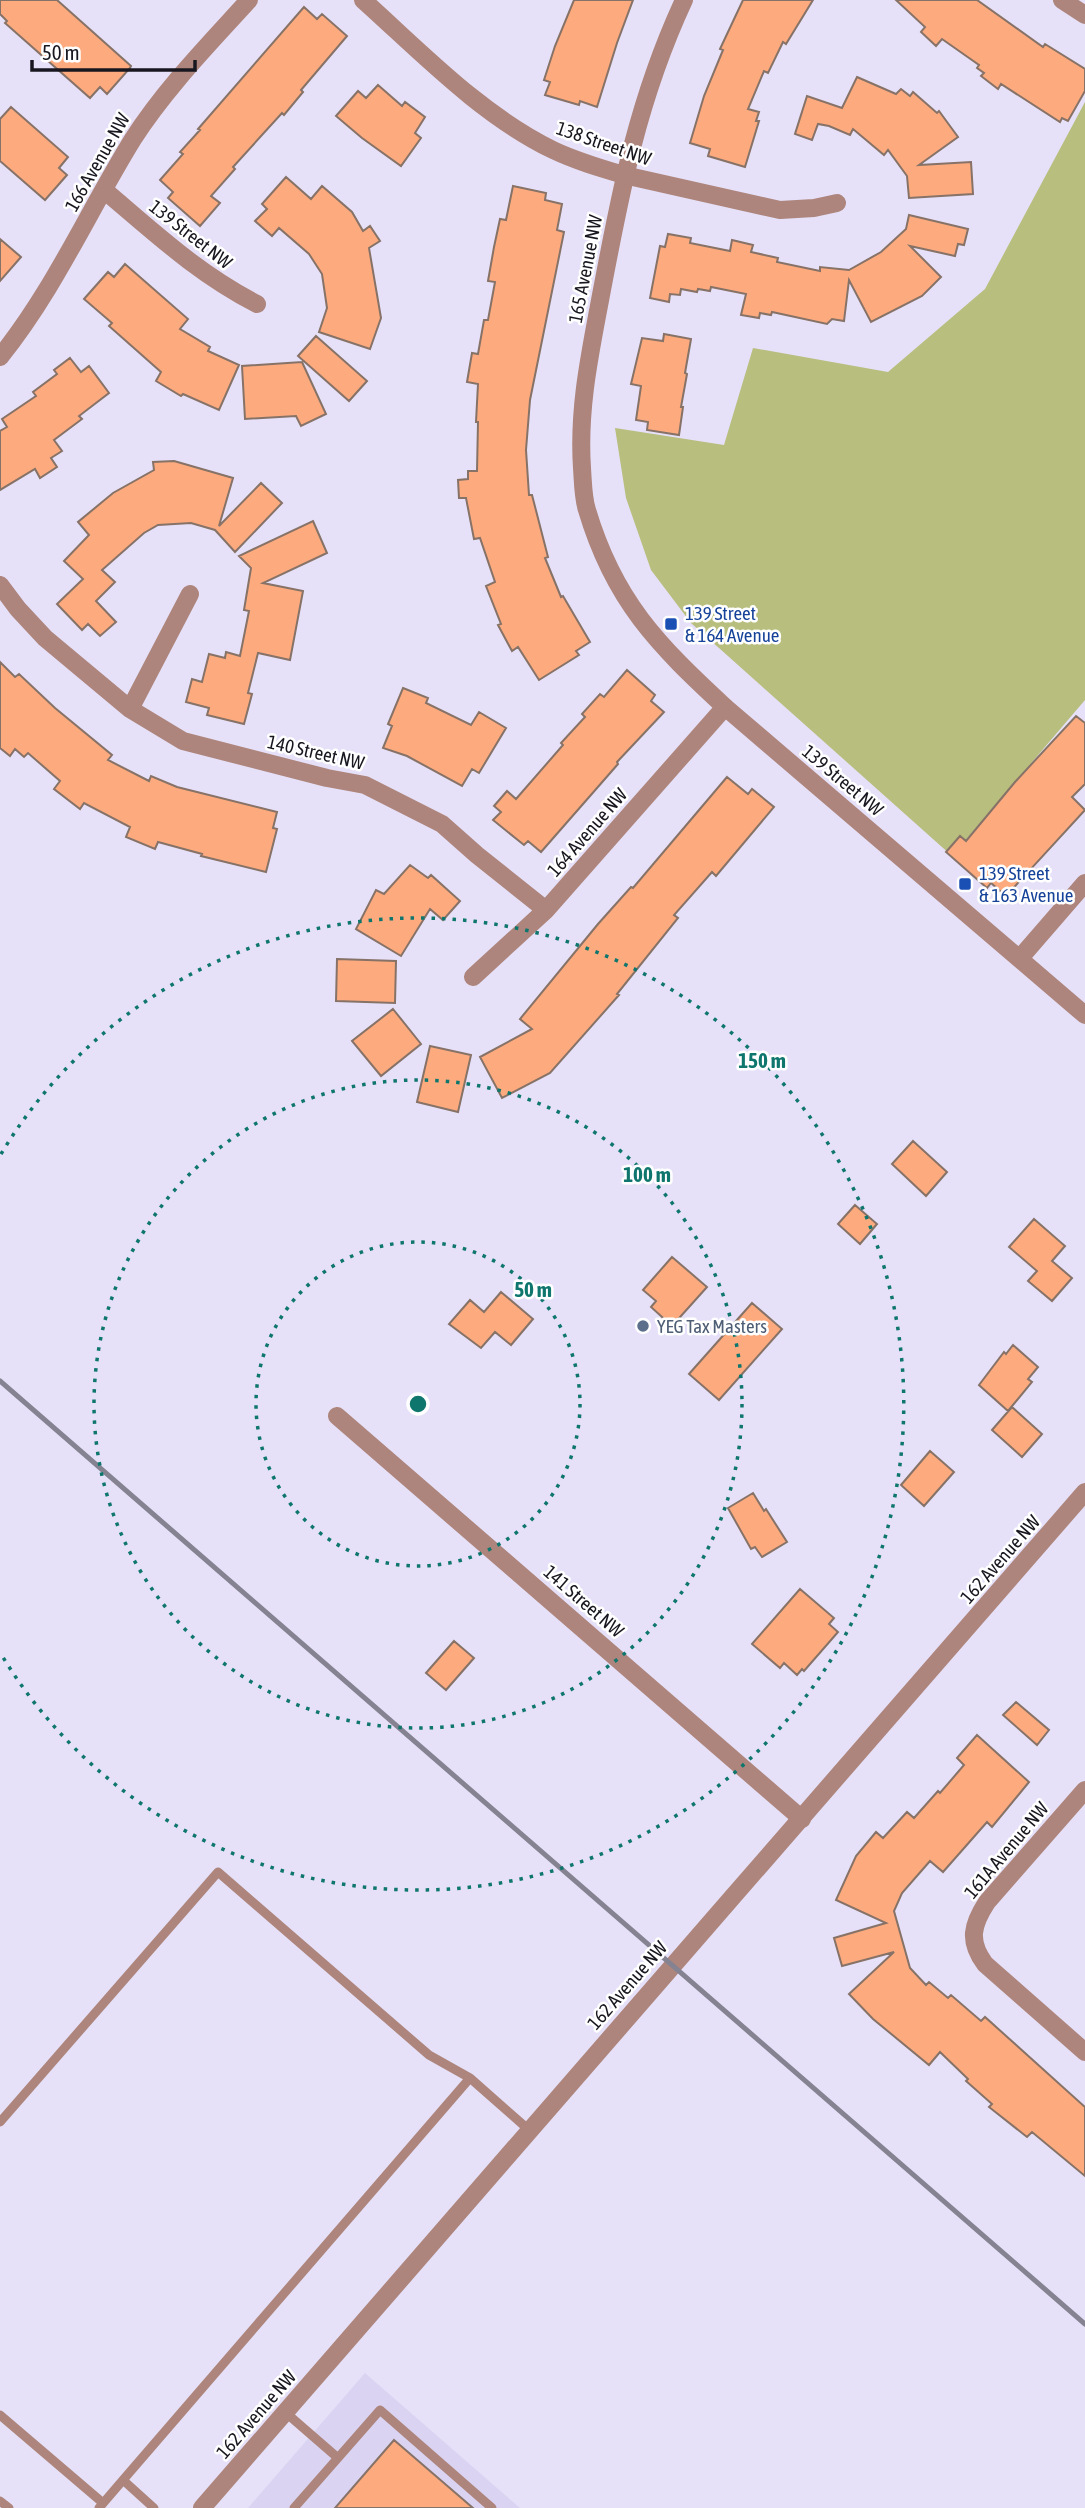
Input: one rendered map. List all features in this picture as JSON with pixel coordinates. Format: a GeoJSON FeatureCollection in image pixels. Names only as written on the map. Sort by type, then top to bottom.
{"type":"FeatureCollection","features":[{"type":"Feature","properties":{"kind":"street","name":"166 Avenue NW"},"geometry":{"type":"LineString","coordinates":[[0,357],[45,297],[146,119],[249,0]]}},
{"type":"Feature","properties":{"kind":"street","name":"138 Street NW"},"geometry":{"type":"LineString","coordinates":[[363,0],[459,86],[525,134],[554,150],[624,175],[780,210],[814,208],[837,203]]}},
{"type":"Feature","properties":{"kind":"street","name":"165 Avenue NW"},"geometry":{"type":"LineString","coordinates":[[602,553],[586,507],[580,434],[583,387],[624,175],[650,81],[684,0]]}},
{"type":"Feature","properties":{"kind":"street"},"geometry":{"type":"LineString","coordinates":[[1062,0],[1085,15]]}},
{"type":"Feature","properties":{"kind":"street","name":"139 Street NW"},"geometry":{"type":"LineString","coordinates":[[104,190],[195,267],[225,288],[257,304]]}},
{"type":"Feature","properties":{"kind":"street","name":"139 Street NW"},"geometry":{"type":"LineString","coordinates":[[602,553],[619,588],[643,624],[677,662],[725,707],[1085,1015]]}},
{"type":"Feature","properties":{"kind":"street","name":"140 Street NW"},"geometry":{"type":"LineString","coordinates":[[0,585],[45,638],[130,709],[183,741],[327,778],[365,785],[442,824],[546,910]]}},
{"type":"Feature","properties":{"kind":"street"},"geometry":{"type":"LineString","coordinates":[[130,709],[190,594]]}},
{"type":"Feature","properties":{"kind":"street","name":"164 Avenue NW"},"geometry":{"type":"LineString","coordinates":[[473,978],[546,910],[725,707]]}},
{"type":"Feature","properties":{"kind":"street"},"geometry":{"type":"LineString","coordinates":[[1020,958],[1085,883]]}},
{"type":"Feature","properties":{"kind":"street","name":"141 Street NW"},"geometry":{"type":"LineString","coordinates":[[337,1416],[803,1819]]}},
{"type":"Feature","properties":{"kind":"street","name":"162 Avenue NW"},"geometry":{"type":"LineString","coordinates":[[202,2508],[1085,1492]]}},
{"type":"Feature","properties":{"kind":"street","name":"161A Avenue NW"},"geometry":{"type":"LineString","coordinates":[[1085,1790],[987,1902],[977,1917],[972,1933],[973,1944],[985,1965],[1085,2052]]}},
{"type":"Feature","properties":{"kind":"lane"},"geometry":{"type":"LineString","coordinates":[[0,2122],[218,1872],[429,2055],[470,2078],[529,2130]]}},
{"type":"Feature","properties":{"kind":"lane"},"geometry":{"type":"LineString","coordinates":[[0,2414],[101,2505],[470,2078]]}},
{"type":"Feature","properties":{"kind":"lane"},"geometry":{"type":"LineString","coordinates":[[294,2508],[380,2410],[492,2508]]}},
{"type":"Feature","properties":{"kind":"lane"},"geometry":{"type":"LineString","coordinates":[[285,2412],[338,2458]]}},
{"type":"Feature","properties":{"kind":"lane"},"geometry":{"type":"LineString","coordinates":[[123,2480],[154,2508]]}},
{"type":"Feature","properties":{"kind":"lane"},"geometry":{"type":"LineString","coordinates":[[0,2501],[9,2508]]}},
{"type":"Feature","properties":{"kind":"shaded area"},"geometry":{"type":"Polygon","coordinates":[[[365,2373],[520,2508],[248,2508],[365,2373]]]}},
{"type":"Feature","properties":{"kind":"green space"},"geometry":{"type":"Polygon","coordinates":[[[1085,102],[1085,700],[952,856],[691,623],[651,570],[626,498],[615,428],[724,445],[753,348],[888,372],[985,289],[1085,102]]]}},
{"type":"Feature","properties":{"kind":"building"},"geometry":{"type":"Polygon","coordinates":[[[0,0],[57,0],[131,66],[130,68],[107,94],[100,87],[90,98],[5,23],[7,21],[0,14],[0,0]]]}},
{"type":"Feature","properties":{"kind":"building"},"geometry":{"type":"Polygon","coordinates":[[[574,0],[633,0],[597,107],[545,95],[550,82],[544,80],[574,0]]]}},
{"type":"Feature","properties":{"kind":"building"},"geometry":{"type":"Polygon","coordinates":[[[743,0],[813,0],[786,44],[783,42],[768,73],[764,71],[748,109],[759,112],[756,121],[759,121],[745,167],[708,156],[710,149],[690,143],[704,96],[723,50],[720,49],[743,0]]]}},
{"type":"Feature","properties":{"kind":"building"},"geometry":{"type":"Polygon","coordinates":[[[896,0],[977,0],[1043,47],[1045,44],[1085,69],[1085,91],[1068,121],[1062,118],[1060,122],[1001,84],[998,89],[981,76],[984,73],[977,68],[979,65],[942,39],[936,46],[921,32],[925,27],[896,0]]]}},
{"type":"Feature","properties":{"kind":"building"},"geometry":{"type":"Polygon","coordinates":[[[304,7],[317,19],[322,14],[347,36],[301,90],[303,92],[284,115],[282,113],[233,167],[235,169],[211,196],[220,203],[200,226],[168,198],[173,192],[160,180],[183,154],[180,152],[200,130],[198,129],[304,7]]]}},
{"type":"Feature","properties":{"kind":"building"},"geometry":{"type":"Polygon","coordinates":[[[857,77],[896,94],[901,89],[910,96],[913,92],[937,113],[939,111],[958,137],[919,165],[971,162],[973,194],[909,198],[907,176],[888,150],[884,155],[853,129],[850,135],[818,124],[812,140],[795,134],[807,96],[842,108],[857,77]]]}},
{"type":"Feature","properties":{"kind":"building"},"geometry":{"type":"Polygon","coordinates":[[[378,85],[402,106],[405,102],[425,117],[415,133],[421,138],[401,166],[336,116],[358,91],[366,98],[378,85]]]}},
{"type":"Feature","properties":{"kind":"building"},"geometry":{"type":"Polygon","coordinates":[[[11,107],[68,157],[59,168],[67,175],[45,200],[0,161],[0,119],[11,107]]]}},
{"type":"Feature","properties":{"kind":"building"},"geometry":{"type":"Polygon","coordinates":[[[286,177],[311,199],[322,186],[352,212],[363,231],[370,226],[380,241],[369,248],[381,318],[370,349],[319,332],[327,308],[322,274],[309,254],[279,228],[272,236],[255,221],[267,209],[262,204],[286,177]]]}},
{"type":"Feature","properties":{"kind":"building"},"geometry":{"type":"Polygon","coordinates":[[[513,186],[546,193],[545,200],[562,204],[557,230],[564,232],[530,400],[526,450],[529,495],[532,495],[548,557],[545,558],[561,597],[563,596],[590,642],[576,651],[579,655],[539,680],[518,647],[512,651],[498,625],[501,624],[486,586],[495,582],[480,538],[474,539],[466,498],[459,498],[458,480],[468,479],[468,471],[477,471],[478,384],[467,382],[472,353],[478,354],[484,320],[488,320],[495,282],[488,281],[494,247],[500,219],[506,220],[513,186]]]}},
{"type":"Feature","properties":{"kind":"building"},"geometry":{"type":"Polygon","coordinates":[[[909,215],[968,229],[964,245],[958,244],[955,256],[910,246],[941,277],[922,296],[871,322],[849,280],[844,321],[832,319],[827,324],[772,312],[771,315],[760,313],[759,318],[741,315],[746,294],[711,287],[710,291],[698,289],[697,292],[681,289],[680,295],[670,294],[669,302],[650,298],[660,246],[665,247],[668,234],[691,238],[690,243],[730,251],[732,240],[753,245],[751,252],[778,258],[777,262],[820,271],[820,267],[849,270],[881,252],[906,229],[909,215]]]}},
{"type":"Feature","properties":{"kind":"building"},"geometry":{"type":"Polygon","coordinates":[[[0,239],[21,257],[0,281],[0,239]]]}},
{"type":"Feature","properties":{"kind":"building"},"geometry":{"type":"Polygon","coordinates":[[[125,264],[188,319],[180,329],[210,347],[208,351],[239,365],[219,410],[183,394],[181,396],[156,381],[161,372],[109,326],[112,323],[84,299],[108,272],[114,277],[125,264]]]}},
{"type":"Feature","properties":{"kind":"building"},"geometry":{"type":"Polygon","coordinates":[[[664,334],[691,339],[679,435],[647,430],[648,422],[636,420],[641,386],[631,384],[642,338],[663,341],[664,334]]]}},
{"type":"Feature","properties":{"kind":"building"},"geometry":{"type":"Polygon","coordinates":[[[316,336],[367,381],[349,401],[298,356],[316,336]]]}},
{"type":"Feature","properties":{"kind":"building"},"geometry":{"type":"Polygon","coordinates":[[[70,358],[81,372],[89,366],[109,393],[79,416],[82,419],[54,440],[62,451],[51,458],[57,467],[40,478],[35,469],[0,490],[0,431],[7,427],[2,419],[36,396],[33,392],[57,374],[54,370],[70,358]]]}},
{"type":"Feature","properties":{"kind":"building"},"geometry":{"type":"Polygon","coordinates":[[[302,362],[326,414],[301,426],[296,416],[245,419],[242,366],[302,362]]]}},
{"type":"Feature","properties":{"kind":"building"},"geometry":{"type":"Polygon","coordinates":[[[174,461],[233,478],[219,526],[261,483],[282,503],[235,552],[215,530],[191,523],[158,525],[144,533],[102,570],[115,582],[96,601],[116,622],[100,636],[88,624],[82,630],[57,604],[83,579],[64,561],[89,535],[78,522],[113,493],[154,470],[153,462],[174,461]]]}},
{"type":"Feature","properties":{"kind":"building"},"geometry":{"type":"Polygon","coordinates":[[[313,521],[327,553],[263,583],[303,591],[290,660],[258,653],[244,724],[207,715],[209,708],[186,702],[192,679],[202,682],[209,654],[225,658],[226,652],[240,656],[249,611],[244,610],[251,568],[239,556],[313,521]]]}},
{"type":"Feature","properties":{"kind":"building"},"geometry":{"type":"Polygon","coordinates":[[[0,662],[15,677],[19,674],[112,755],[108,760],[149,781],[151,776],[177,787],[277,812],[273,828],[277,829],[266,872],[158,842],[155,849],[126,837],[130,827],[84,803],[80,809],[54,789],[60,781],[28,753],[24,757],[15,749],[10,756],[0,748],[0,662]]]}},
{"type":"Feature","properties":{"kind":"building"},"geometry":{"type":"Polygon","coordinates":[[[627,670],[655,695],[651,701],[664,712],[617,762],[541,852],[528,841],[524,845],[493,820],[501,812],[494,806],[507,791],[516,799],[585,717],[582,714],[600,694],[604,697],[627,670]]]}},
{"type":"Feature","properties":{"kind":"building"},"geometry":{"type":"Polygon","coordinates":[[[403,688],[428,698],[426,703],[471,725],[479,712],[506,728],[479,773],[472,769],[462,786],[407,756],[383,748],[392,726],[388,724],[403,688]]]}},
{"type":"Feature","properties":{"kind":"building"},"geometry":{"type":"Polygon","coordinates":[[[1076,716],[1085,723],[1085,784],[1072,797],[1085,810],[1006,896],[991,883],[987,888],[946,852],[960,836],[966,841],[1015,782],[1076,716]]]}},
{"type":"Feature","properties":{"kind":"building"},"geometry":{"type":"Polygon","coordinates":[[[727,777],[748,794],[752,789],[774,807],[716,876],[712,872],[674,915],[678,918],[617,994],[619,995],[550,1073],[502,1098],[480,1057],[532,1029],[520,1019],[598,924],[631,887],[633,888],[727,777]]]}},
{"type":"Feature","properties":{"kind":"building"},"geometry":{"type":"Polygon","coordinates":[[[410,865],[428,878],[431,875],[460,901],[443,920],[430,909],[401,956],[356,929],[376,890],[384,894],[410,865]]]}},
{"type":"Feature","properties":{"kind":"building"},"geometry":{"type":"Polygon","coordinates":[[[337,959],[396,961],[395,1003],[336,1001],[337,959]]]}},
{"type":"Feature","properties":{"kind":"building"},"geometry":{"type":"Polygon","coordinates":[[[393,1009],[421,1044],[381,1076],[352,1041],[393,1009]]]}},
{"type":"Feature","properties":{"kind":"building"},"geometry":{"type":"Polygon","coordinates":[[[430,1046],[471,1055],[458,1112],[417,1102],[430,1046]]]}},
{"type":"Feature","properties":{"kind":"building"},"geometry":{"type":"Polygon","coordinates":[[[913,1141],[947,1172],[926,1196],[892,1164],[913,1141]]]}},
{"type":"Feature","properties":{"kind":"building"},"geometry":{"type":"Polygon","coordinates":[[[855,1205],[877,1224],[860,1244],[838,1224],[855,1205]]]}},
{"type":"Feature","properties":{"kind":"building"},"geometry":{"type":"Polygon","coordinates":[[[1034,1219],[1065,1246],[1052,1261],[1072,1278],[1052,1301],[1028,1281],[1037,1271],[1009,1247],[1034,1219]]]}},
{"type":"Feature","properties":{"kind":"building"},"geometry":{"type":"Polygon","coordinates":[[[672,1257],[707,1287],[672,1326],[651,1307],[656,1301],[643,1290],[672,1257]]]}},
{"type":"Feature","properties":{"kind":"building"},"geometry":{"type":"Polygon","coordinates":[[[501,1292],[533,1319],[511,1345],[495,1332],[481,1348],[449,1324],[470,1300],[484,1312],[501,1292]]]}},
{"type":"Feature","properties":{"kind":"building"},"geometry":{"type":"Polygon","coordinates":[[[752,1303],[782,1329],[719,1400],[689,1374],[752,1303]]]}},
{"type":"Feature","properties":{"kind":"building"},"geometry":{"type":"Polygon","coordinates":[[[1013,1345],[1038,1367],[1028,1379],[1032,1382],[1008,1411],[979,1385],[1004,1352],[1006,1354],[1013,1345]]]}},
{"type":"Feature","properties":{"kind":"building"},"geometry":{"type":"Polygon","coordinates":[[[1012,1407],[1042,1434],[1022,1457],[992,1430],[1012,1407]]]}},
{"type":"Feature","properties":{"kind":"building"},"geometry":{"type":"Polygon","coordinates":[[[930,1451],[954,1472],[924,1506],[901,1485],[930,1451]]]}},
{"type":"Feature","properties":{"kind":"building"},"geometry":{"type":"Polygon","coordinates":[[[753,1493],[787,1542],[762,1557],[755,1547],[751,1549],[728,1508],[753,1493]]]}},
{"type":"Feature","properties":{"kind":"building"},"geometry":{"type":"Polygon","coordinates":[[[800,1589],[834,1618],[829,1624],[838,1632],[804,1671],[802,1669],[797,1675],[784,1663],[780,1668],[752,1644],[800,1589]]]}},
{"type":"Feature","properties":{"kind":"building"},"geometry":{"type":"Polygon","coordinates":[[[454,1641],[474,1658],[446,1690],[426,1673],[454,1641]]]}},
{"type":"Feature","properties":{"kind":"building"},"geometry":{"type":"Polygon","coordinates":[[[1016,1702],[1049,1730],[1037,1745],[1003,1715],[1016,1702]]]}},
{"type":"Feature","properties":{"kind":"building"},"geometry":{"type":"Polygon","coordinates":[[[977,1735],[1029,1782],[992,1827],[987,1822],[943,1872],[930,1861],[902,1893],[894,1911],[910,1968],[926,1985],[929,1982],[948,1998],[951,1995],[981,2021],[985,2017],[1085,2107],[1085,2176],[1032,2132],[1027,2137],[989,2107],[992,2104],[966,2081],[968,2079],[940,2052],[929,2065],[873,2019],[849,1994],[894,1952],[842,1966],[834,1938],[886,1923],[836,1900],[856,1856],[876,1832],[883,1838],[907,1812],[914,1818],[938,1791],[940,1793],[964,1765],[957,1758],[977,1735]]]}},
{"type":"Feature","properties":{"kind":"building"},"geometry":{"type":"Polygon","coordinates":[[[394,2440],[473,2508],[335,2508],[394,2440]]]}},
{"type":"Feature","properties":{"kind":"railway"},"geometry":{"type":"LineString","coordinates":[[0,1381],[1085,2324]]}},
{"type":"Feature","properties":{"kind":"place","name":"139 Street & 164 Avenue"},"geometry":{"type":"Point","coordinates":[671,624]}},
{"type":"Feature","properties":{"kind":"place","name":"139 Street & 163 Avenue"},"geometry":{"type":"Point","coordinates":[965,884]}},
{"type":"Feature","properties":{"kind":"place","name":"YEG Tax Masters"},"geometry":{"type":"Point","coordinates":[643,1326]}}]}
